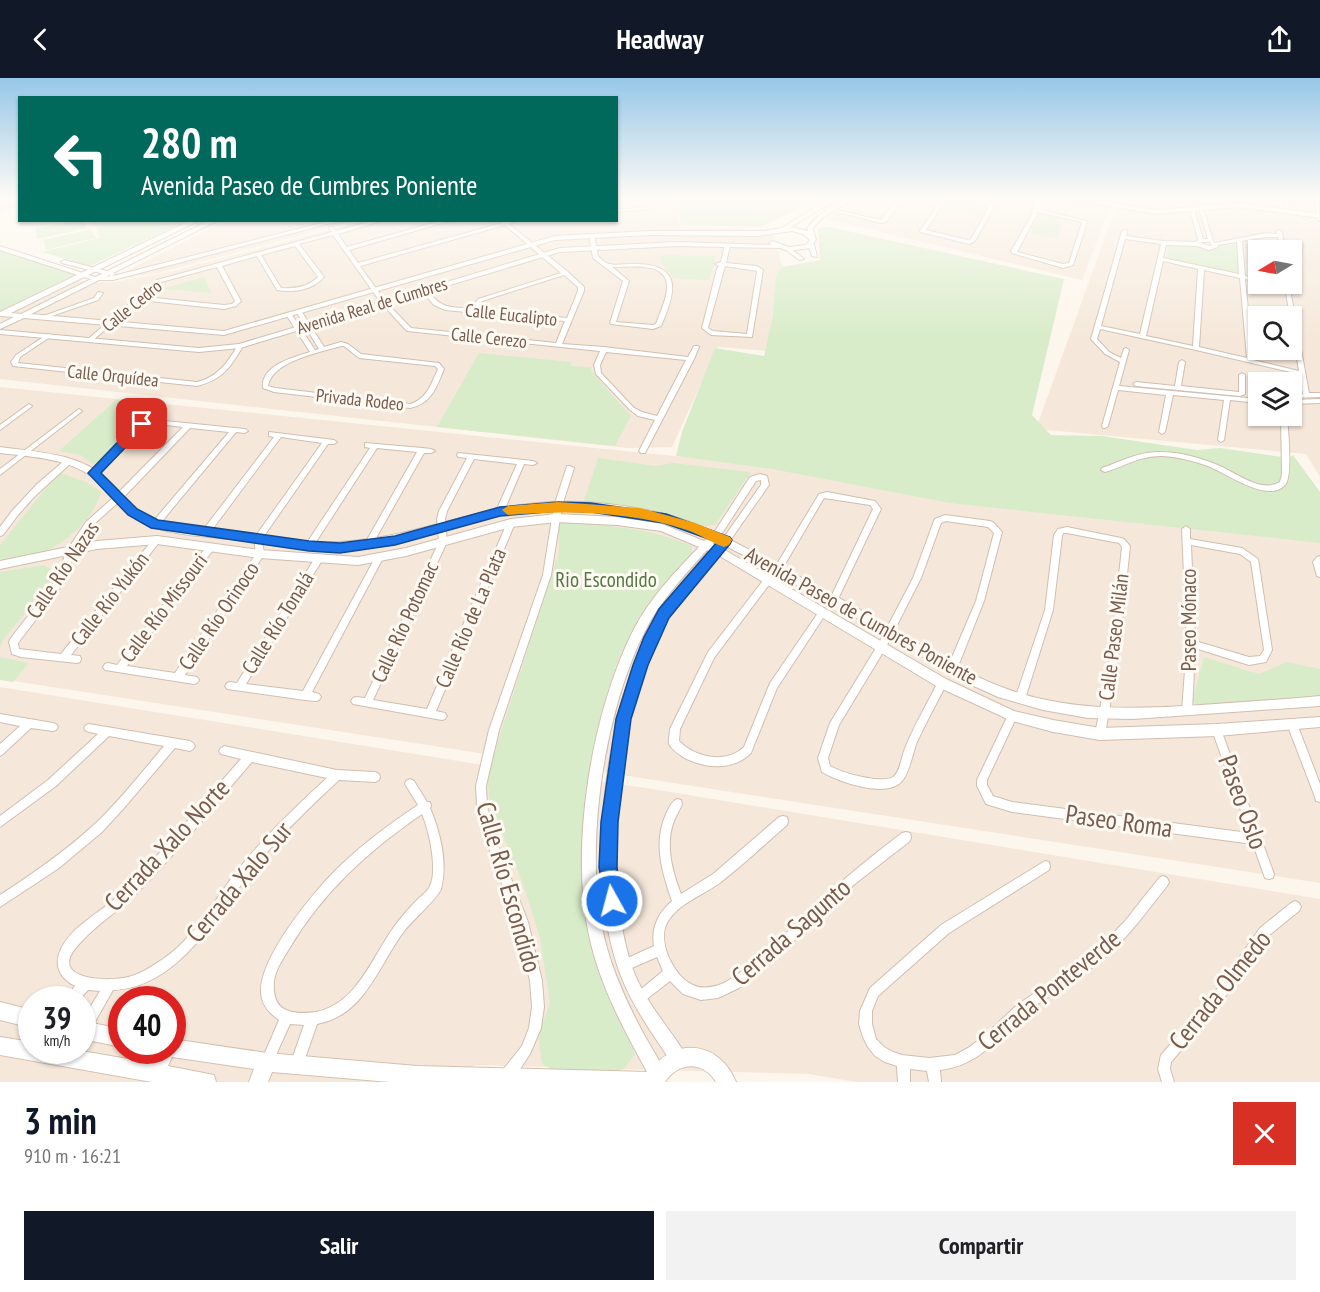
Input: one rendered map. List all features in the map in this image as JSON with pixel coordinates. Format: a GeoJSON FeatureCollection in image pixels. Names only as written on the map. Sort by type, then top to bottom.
{"type":"FeatureCollection","features":[{"type":"Feature","properties":{"kind":"main road"},"geometry":{"type":"LineString","coordinates":[[0,1011],[18,1016]]}},
{"type":"Feature","properties":{"kind":"main road"},"geometry":{"type":"LineString","coordinates":[[0,1046],[198,1081]]}},
{"type":"Feature","properties":{"kind":"main road"},"geometry":{"type":"LineString","coordinates":[[186,1050],[296,1065],[417,1075],[505,1079],[656,1080],[678,1057],[694,1055],[709,1060],[722,1073],[727,1082]]}},
{"type":"Feature","properties":{"kind":"main road"},"geometry":{"type":"LineString","coordinates":[[258,1082],[267,1062]]}},
{"type":"Feature","properties":{"kind":"main road"},"geometry":{"type":"LineString","coordinates":[[156,1074],[160,1064]]}},
{"type":"Feature","properties":{"kind":"street"},"geometry":{"type":"LineString","coordinates":[[1,315],[146,245]]}},
{"type":"Feature","properties":{"kind":"street"},"geometry":{"type":"LineString","coordinates":[[0,327],[165,245]]}},
{"type":"Feature","properties":{"kind":"street"},"geometry":{"type":"LineString","coordinates":[[30,257],[44,257],[106,274],[129,272],[239,245]]}},
{"type":"Feature","properties":{"kind":"street"},"geometry":{"type":"LineString","coordinates":[[0,248],[95,279],[129,275],[242,245]]}},
{"type":"Feature","properties":{"kind":"street","name":"Calle Cedro"},"geometry":{"type":"LineString","coordinates":[[91,339],[159,281],[293,245]]}},
{"type":"Feature","properties":{"kind":"street"},"geometry":{"type":"LineString","coordinates":[[258,254],[279,289],[292,290],[317,282],[321,277],[297,245]]}},
{"type":"Feature","properties":{"kind":"street","name":"Calle Cerezo"},"geometry":{"type":"LineString","coordinates":[[343,245],[383,302],[409,330],[691,358]]}},
{"type":"Feature","properties":{"kind":"street"},"geometry":{"type":"LineString","coordinates":[[346,249],[361,245]]}},
{"type":"Feature","properties":{"kind":"street"},"geometry":{"type":"LineString","coordinates":[[357,265],[426,245]]}},
{"type":"Feature","properties":{"kind":"street","name":"Avenida Real de Cumbres"},"geometry":{"type":"LineString","coordinates":[[1,315],[224,333],[290,316],[527,245]]}},
{"type":"Feature","properties":{"kind":"street"},"geometry":{"type":"LineString","coordinates":[[531,245],[579,284],[581,291],[558,345]]}},
{"type":"Feature","properties":{"kind":"street"},"geometry":{"type":"LineString","coordinates":[[720,266],[760,270],[750,336],[711,333],[705,328],[724,245]]}},
{"type":"Feature","properties":{"kind":"street","name":"Avenida Real de Cumbres"},"geometry":{"type":"LineString","coordinates":[[0,332],[200,350],[240,346],[566,249],[724,245],[788,249]]}},
{"type":"Feature","properties":{"kind":"street"},"geometry":{"type":"LineString","coordinates":[[788,249],[802,249],[807,245]]}},
{"type":"Feature","properties":{"kind":"street"},"geometry":{"type":"LineString","coordinates":[[813,245],[815,256]]}},
{"type":"Feature","properties":{"kind":"street"},"geometry":{"type":"LineString","coordinates":[[1017,245],[1015,254],[1063,266],[1071,264],[1077,245]]}},
{"type":"Feature","properties":{"kind":"street"},"geometry":{"type":"LineString","coordinates":[[1122,245],[1094,339],[1098,345],[1122,361]]}},
{"type":"Feature","properties":{"kind":"street"},"geometry":{"type":"LineString","coordinates":[[1143,336],[1164,245]]}},
{"type":"Feature","properties":{"kind":"street"},"geometry":{"type":"LineString","coordinates":[[1239,245],[1248,336]]}},
{"type":"Feature","properties":{"kind":"street"},"geometry":{"type":"LineString","coordinates":[[596,247],[595,257],[626,281],[627,285],[613,323],[657,327],[670,287],[666,273],[655,266],[608,266]]}},
{"type":"Feature","properties":{"kind":"street"},"geometry":{"type":"LineString","coordinates":[[788,249],[801,259]]}},
{"type":"Feature","properties":{"kind":"street"},"geometry":{"type":"LineString","coordinates":[[1160,260],[1248,278]]}},
{"type":"Feature","properties":{"kind":"street"},"geometry":{"type":"LineString","coordinates":[[138,298],[224,307],[234,305],[238,301],[218,264]]}},
{"type":"Feature","properties":{"kind":"street"},"geometry":{"type":"LineString","coordinates":[[1196,348],[1201,268]]}},
{"type":"Feature","properties":{"kind":"street"},"geometry":{"type":"LineString","coordinates":[[472,311],[480,300],[566,273]]}},
{"type":"Feature","properties":{"kind":"street","name":"Calle Eucalipto"},"geometry":{"type":"LineString","coordinates":[[424,290],[440,307],[569,320]]}},
{"type":"Feature","properties":{"kind":"street"},"geometry":{"type":"LineString","coordinates":[[41,318],[96,299],[100,293]]}},
{"type":"Feature","properties":{"kind":"street"},"geometry":{"type":"LineString","coordinates":[[1288,294],[1301,372]]}},
{"type":"Feature","properties":{"kind":"street"},"geometry":{"type":"LineString","coordinates":[[300,313],[322,349]]}},
{"type":"Feature","properties":{"kind":"street"},"geometry":{"type":"LineString","coordinates":[[290,316],[313,352]]}},
{"type":"Feature","properties":{"kind":"street"},"geometry":{"type":"LineString","coordinates":[[1097,327],[1248,360]]}},
{"type":"Feature","properties":{"kind":"street","name":"Calle Orquídea"},"geometry":{"type":"LineString","coordinates":[[48,336],[18,356],[15,364],[197,384],[211,381],[220,375],[240,346]]}},
{"type":"Feature","properties":{"kind":"street","name":"Privada Rodeo"},"geometry":{"type":"LineString","coordinates":[[344,344],[359,356],[437,364],[441,369],[420,405],[410,406],[274,390],[265,387],[266,380],[275,369],[290,360],[313,352],[344,344]]}},
{"type":"Feature","properties":{"kind":"street"},"geometry":{"type":"LineString","coordinates":[[644,451],[696,347]]}},
{"type":"Feature","properties":{"kind":"street"},"geometry":{"type":"LineString","coordinates":[[604,349],[597,365],[598,373],[632,409],[640,414],[659,419]]}},
{"type":"Feature","properties":{"kind":"street"},"geometry":{"type":"LineString","coordinates":[[1105,426],[1126,350]]}},
{"type":"Feature","properties":{"kind":"street"},"geometry":{"type":"LineString","coordinates":[[1250,360],[1297,372]]}},
{"type":"Feature","properties":{"kind":"street"},"geometry":{"type":"LineString","coordinates":[[1178,388],[1182,362]]}},
{"type":"Feature","properties":{"kind":"street"},"geometry":{"type":"LineString","coordinates":[[1242,375],[1242,394]]}},
{"type":"Feature","properties":{"kind":"street"},"geometry":{"type":"LineString","coordinates":[[1302,377],[1306,395]]}},
{"type":"Feature","properties":{"kind":"street"},"geometry":{"type":"LineString","coordinates":[[1116,385],[1248,394]]}},
{"type":"Feature","properties":{"kind":"street"},"geometry":{"type":"LineString","coordinates":[[1116,385],[1248,400]]}},
{"type":"Feature","properties":{"kind":"street"},"geometry":{"type":"LineString","coordinates":[[1162,432],[1170,393]]}},
{"type":"Feature","properties":{"kind":"street"},"geometry":{"type":"LineString","coordinates":[[1302,395],[1320,395]]}},
{"type":"Feature","properties":{"kind":"street"},"geometry":{"type":"LineString","coordinates":[[1221,440],[1227,399]]}},
{"type":"Feature","properties":{"kind":"street"},"geometry":{"type":"LineString","coordinates":[[1302,402],[1320,401]]}},
{"type":"Feature","properties":{"kind":"street"},"geometry":{"type":"LineString","coordinates":[[0,428],[29,406]]}},
{"type":"Feature","properties":{"kind":"street"},"geometry":{"type":"LineString","coordinates":[[0,473],[79,411]]}},
{"type":"Feature","properties":{"kind":"street"},"geometry":{"type":"LineString","coordinates":[[94,473],[147,421],[245,431]]}},
{"type":"Feature","properties":{"kind":"street","name":"Calle Río Nazas"},"geometry":{"type":"LineString","coordinates":[[64,657],[21,653],[12,648],[15,638],[57,586],[72,549],[89,524],[119,497],[189,425]]}},
{"type":"Feature","properties":{"kind":"street"},"geometry":{"type":"LineString","coordinates":[[1105,470],[1148,454],[1162,454],[1205,463],[1257,486],[1274,488],[1283,483],[1286,474],[1284,426]]}},
{"type":"Feature","properties":{"kind":"street"},"geometry":{"type":"LineString","coordinates":[[155,524],[234,430]]}},
{"type":"Feature","properties":{"kind":"street"},"geometry":{"type":"LineString","coordinates":[[206,532],[274,435],[330,442],[258,539],[260,554]]}},
{"type":"Feature","properties":{"kind":"street"},"geometry":{"type":"LineString","coordinates":[[309,546],[371,445],[431,451]]}},
{"type":"Feature","properties":{"kind":"street","name":"Avenida Paseo de Cumbres Poniente"},"geometry":{"type":"LineString","coordinates":[[0,450],[68,462],[94,473],[132,512],[155,524],[309,546],[340,548],[368,545],[500,511],[558,506],[640,513],[666,518],[716,543],[778,569],[834,599],[951,669],[984,686],[1020,699],[1059,709],[1104,715],[1320,701]]}},
{"type":"Feature","properties":{"kind":"street"},"geometry":{"type":"LineString","coordinates":[[368,545],[422,450]]}},
{"type":"Feature","properties":{"kind":"street"},"geometry":{"type":"LineString","coordinates":[[461,455],[533,464]]}},
{"type":"Feature","properties":{"kind":"street"},"geometry":{"type":"LineString","coordinates":[[443,542],[441,528],[443,511],[472,456]]}},
{"type":"Feature","properties":{"kind":"street"},"geometry":{"type":"LineString","coordinates":[[0,533],[26,500],[68,462]]}},
{"type":"Feature","properties":{"kind":"street"},"geometry":{"type":"LineString","coordinates":[[500,511],[521,462]]}},
{"type":"Feature","properties":{"kind":"street","name":"Calle Río Escondido"},"geometry":{"type":"LineString","coordinates":[[505,1079],[526,1050],[535,1028],[538,1007],[530,952],[522,922],[489,835],[482,806],[481,786],[494,730],[548,574],[558,506],[570,468]]}},
{"type":"Feature","properties":{"kind":"street"},"geometry":{"type":"LineString","coordinates":[[656,1080],[620,1009],[593,925],[589,871],[590,822],[608,718],[625,663],[639,631],[684,570],[716,543],[753,479],[760,477],[764,478],[765,485],[716,543],[664,614],[651,637],[640,665],[623,719],[610,822],[608,867],[614,919],[625,965],[639,998],[678,1057]]}},
{"type":"Feature","properties":{"kind":"street"},"geometry":{"type":"LineString","coordinates":[[778,569],[822,496],[876,505],[877,509],[834,599]]}},
{"type":"Feature","properties":{"kind":"street","name":"Avenida Paseo de Cumbres Poniente"},"geometry":{"type":"LineString","coordinates":[[0,565],[111,542],[157,540],[260,554],[318,560],[358,561],[379,558],[511,523],[556,518],[639,524],[716,543],[768,580],[942,683],[1012,716],[1100,734],[1217,730],[1320,722]]}},
{"type":"Feature","properties":{"kind":"street"},"geometry":{"type":"LineString","coordinates":[[942,683],[913,740],[901,775],[897,780],[882,784],[839,776],[826,769],[823,758],[835,723],[882,646],[917,578],[940,519],[990,524],[998,532],[980,601],[951,669]]}},
{"type":"Feature","properties":{"kind":"street","name":"Calle Río de La Plata"},"geometry":{"type":"LineString","coordinates":[[431,712],[511,523]]}},
{"type":"Feature","properties":{"kind":"street","name":"Paseo Mónaco"},"geometry":{"type":"LineString","coordinates":[[1186,529],[1191,643],[1187,711]]}},
{"type":"Feature","properties":{"kind":"street"},"geometry":{"type":"LineString","coordinates":[[1020,699],[1049,610],[1058,534],[1067,530],[1121,541]]}},
{"type":"Feature","properties":{"kind":"street","name":"Calle Río Yukón"},"geometry":{"type":"LineString","coordinates":[[64,657],[157,540]]}},
{"type":"Feature","properties":{"kind":"street","name":"Calle Paseo Milán"},"geometry":{"type":"LineString","coordinates":[[1100,734],[1118,626],[1126,546],[1121,541]]}},
{"type":"Feature","properties":{"kind":"street","name":"Calle Río Potomac"},"geometry":{"type":"LineString","coordinates":[[367,702],[443,542]]}},
{"type":"Feature","properties":{"kind":"street"},"geometry":{"type":"LineString","coordinates":[[1188,542],[1242,551],[1257,567],[1268,650],[1263,659],[1249,661],[1191,643]]}},
{"type":"Feature","properties":{"kind":"street","name":"Calle Río Missouri"},"geometry":{"type":"LineString","coordinates":[[119,669],[210,548]]}},
{"type":"Feature","properties":{"kind":"street","name":"Calle Río Orinoco"},"geometry":{"type":"LineString","coordinates":[[178,677],[260,554]]}},
{"type":"Feature","properties":{"kind":"street"},"geometry":{"type":"LineString","coordinates":[[316,697],[305,696],[379,558]]}},
{"type":"Feature","properties":{"kind":"street","name":"Calle Río Tonalá"},"geometry":{"type":"LineString","coordinates":[[305,696],[234,686],[318,560]]}},
{"type":"Feature","properties":{"kind":"street"},"geometry":{"type":"LineString","coordinates":[[1319,560],[1320,574]]}},
{"type":"Feature","properties":{"kind":"street"},"geometry":{"type":"LineString","coordinates":[[768,580],[711,655],[675,729],[674,743],[683,751],[711,760],[730,762],[742,757],[748,750],[773,686],[823,612]]}},
{"type":"Feature","properties":{"kind":"street"},"geometry":{"type":"LineString","coordinates":[[64,657],[77,659]]}},
{"type":"Feature","properties":{"kind":"street"},"geometry":{"type":"LineString","coordinates":[[108,667],[194,680]]}},
{"type":"Feature","properties":{"kind":"street"},"geometry":{"type":"LineString","coordinates":[[356,701],[431,712],[442,716]]}},
{"type":"Feature","properties":{"kind":"street","name":"Paseo Roma"},"geometry":{"type":"LineString","coordinates":[[1012,716],[982,780],[986,795],[990,800],[1012,807],[1256,839]]}},
{"type":"Feature","properties":{"kind":"street"},"geometry":{"type":"LineString","coordinates":[[0,718],[53,727]]}},
{"type":"Feature","properties":{"kind":"street"},"geometry":{"type":"LineString","coordinates":[[608,718],[623,719]]}},
{"type":"Feature","properties":{"kind":"street"},"geometry":{"type":"LineString","coordinates":[[0,751],[29,723]]}},
{"type":"Feature","properties":{"kind":"street"},"geometry":{"type":"LineString","coordinates":[[1292,724],[1320,797]]}},
{"type":"Feature","properties":{"kind":"street"},"geometry":{"type":"LineString","coordinates":[[89,729],[190,746]]}},
{"type":"Feature","properties":{"kind":"street","name":"Paseo Oslo"},"geometry":{"type":"LineString","coordinates":[[1217,730],[1269,874]]}},
{"type":"Feature","properties":{"kind":"street"},"geometry":{"type":"LineString","coordinates":[[0,822],[52,783],[107,732]]}},
{"type":"Feature","properties":{"kind":"street"},"geometry":{"type":"LineString","coordinates":[[0,901],[53,866],[88,838],[118,807],[173,742]]}},
{"type":"Feature","properties":{"kind":"street"},"geometry":{"type":"LineString","coordinates":[[224,751],[337,775],[375,777]]}},
{"type":"Feature","properties":{"kind":"street","name":"Cerrada Xalo Norte"},"geometry":{"type":"LineString","coordinates":[[85,984],[69,976],[63,969],[66,951],[78,936],[133,889],[249,758]]}},
{"type":"Feature","properties":{"kind":"street","name":"Cerrada Xalo Sur"},"geometry":{"type":"LineString","coordinates":[[85,984],[109,986],[135,982],[161,969],[195,936],[255,857],[337,775]]}},
{"type":"Feature","properties":{"kind":"street"},"geometry":{"type":"LineString","coordinates":[[410,784],[419,793],[426,806],[437,853],[438,880],[435,889],[396,932],[357,994],[346,1005],[333,1014],[312,1020],[286,1018],[271,1006],[267,995],[268,981],[292,932],[324,890],[348,864],[376,840],[426,806]]}},
{"type":"Feature","properties":{"kind":"street"},"geometry":{"type":"LineString","coordinates":[[597,784],[614,785]]}},
{"type":"Feature","properties":{"kind":"street"},"geometry":{"type":"LineString","coordinates":[[678,804],[666,825],[664,840],[666,864],[678,903]]}},
{"type":"Feature","properties":{"kind":"street"},"geometry":{"type":"LineString","coordinates":[[639,998],[668,967],[658,934],[661,922],[678,903],[725,871],[783,821]]}},
{"type":"Feature","properties":{"kind":"street","name":"Cerrada Sagunto"},"geometry":{"type":"LineString","coordinates":[[668,967],[684,987],[696,993],[711,994],[726,988],[755,968],[799,930],[846,884],[906,837]]}},
{"type":"Feature","properties":{"kind":"street"},"geometry":{"type":"LineString","coordinates":[[904,1082],[903,1063],[884,1056],[873,1046],[866,1031],[864,1016],[867,1003],[874,992],[945,929],[1045,866]]}},
{"type":"Feature","properties":{"kind":"street","name":"Cerrada Ponteverde"},"geometry":{"type":"LineString","coordinates":[[903,1063],[947,1064],[975,1052],[1021,1009],[1106,949],[1163,882]]}},
{"type":"Feature","properties":{"kind":"street","name":"Cerrada Olmedo"},"geometry":{"type":"LineString","coordinates":[[1168,1082],[1164,1068],[1165,1059],[1214,1003],[1264,932],[1295,907]]}},
{"type":"Feature","properties":{"kind":"street"},"geometry":{"type":"LineString","coordinates":[[625,965],[661,949]]}},
{"type":"Feature","properties":{"kind":"street"},"geometry":{"type":"LineString","coordinates":[[96,1008],[108,988]]}},
{"type":"Feature","properties":{"kind":"street"},"geometry":{"type":"LineString","coordinates":[[267,1062],[286,1018]]}},
{"type":"Feature","properties":{"kind":"street"},"geometry":{"type":"LineString","coordinates":[[296,1065],[312,1020]]}},
{"type":"Feature","properties":{"kind":"street"},"geometry":{"type":"LineString","coordinates":[[933,1064],[935,1082]]}},
{"type":"Feature","properties":{"kind":"shaded area"},"geometry":{"type":"Polygon","coordinates":[[[178,245],[265,245],[158,273],[110,280],[178,245]]]}},
{"type":"Feature","properties":{"kind":"shaded area"},"geometry":{"type":"Polygon","coordinates":[[[273,245],[776,245],[782,264],[774,342],[770,351],[718,347],[672,447],[627,448],[0,379],[0,301],[36,302],[78,281],[115,282],[174,271],[273,245]]]}},
{"type":"Feature","properties":{"kind":"shaded area"},"geometry":{"type":"Polygon","coordinates":[[[934,245],[1096,245],[1082,280],[934,245]]]}},
{"type":"Feature","properties":{"kind":"shaded area"},"geometry":{"type":"Polygon","coordinates":[[[1102,245],[1248,245],[1248,294],[1302,294],[1302,245],[1320,245],[1320,477],[1306,454],[1036,429],[1102,245]]]}},
{"type":"Feature","properties":{"kind":"shaded area"},"geometry":{"type":"Polygon","coordinates":[[[0,387],[782,467],[1320,539],[1320,883],[0,679],[0,387]]]}},
{"type":"Feature","properties":{"kind":"shaded area"},"geometry":{"type":"Polygon","coordinates":[[[0,687],[477,764],[646,788],[1320,899],[1320,1082],[856,1082],[809,1074],[474,1065],[469,1082],[0,1082],[0,687]]]}},
{"type":"Feature","properties":{"kind":"green space"},"geometry":{"type":"Polygon","coordinates":[[[45,245],[67,245],[46,250],[45,245]]]}},
{"type":"Feature","properties":{"kind":"green space"},"geometry":{"type":"Polygon","coordinates":[[[72,245],[135,245],[90,266],[42,252],[72,245]]]}},
{"type":"Feature","properties":{"kind":"green space"},"geometry":{"type":"Polygon","coordinates":[[[819,245],[910,245],[1064,279],[1032,415],[1051,435],[1102,436],[1197,450],[1220,448],[1289,458],[1293,455],[1320,492],[1320,543],[950,503],[772,469],[676,456],[682,432],[715,348],[764,356],[773,316],[776,276],[782,267],[820,260],[819,245]]]}},
{"type":"Feature","properties":{"kind":"green space"},"geometry":{"type":"Polygon","coordinates":[[[1169,246],[1198,246],[1214,250],[1221,246],[1238,247],[1239,274],[1166,259],[1169,246]]]}},
{"type":"Feature","properties":{"kind":"green space"},"geometry":{"type":"Polygon","coordinates":[[[0,250],[77,274],[0,311],[0,250]]]}},
{"type":"Feature","properties":{"kind":"green space"},"geometry":{"type":"Polygon","coordinates":[[[660,255],[716,256],[709,280],[674,278],[661,263],[660,255]]]}},
{"type":"Feature","properties":{"kind":"green space"},"geometry":{"type":"Polygon","coordinates":[[[204,277],[211,293],[157,288],[170,287],[204,277]]]}},
{"type":"Feature","properties":{"kind":"green space"},"geometry":{"type":"Polygon","coordinates":[[[479,353],[571,362],[571,366],[592,367],[591,371],[631,416],[615,446],[437,427],[479,353]]]}},
{"type":"Feature","properties":{"kind":"green space"},"geometry":{"type":"Polygon","coordinates":[[[116,400],[158,405],[99,462],[92,464],[81,455],[59,451],[116,400]]]}},
{"type":"Feature","properties":{"kind":"green space"},"geometry":{"type":"Polygon","coordinates":[[[598,458],[656,466],[673,463],[751,472],[715,525],[694,527],[642,513],[582,507],[598,458]]]}},
{"type":"Feature","properties":{"kind":"green space"},"geometry":{"type":"Polygon","coordinates":[[[61,473],[86,482],[101,492],[86,519],[75,532],[46,551],[15,561],[0,561],[0,545],[55,477],[61,473]]]}},
{"type":"Feature","properties":{"kind":"green space","name":"Rio Escondido"},"geometry":{"type":"Polygon","coordinates":[[[559,522],[642,531],[675,539],[692,546],[692,554],[650,607],[623,651],[611,680],[600,723],[583,824],[581,867],[594,939],[635,1054],[624,1069],[582,1076],[563,1073],[542,1064],[538,1035],[550,1003],[540,938],[523,884],[490,804],[487,775],[559,552],[559,522]]]}},
{"type":"Feature","properties":{"kind":"green space"},"geometry":{"type":"Polygon","coordinates":[[[43,565],[55,572],[53,579],[3,640],[0,648],[0,572],[43,565]]]}},
{"type":"Feature","properties":{"kind":"green space"},"geometry":{"type":"Polygon","coordinates":[[[0,657],[29,663],[13,682],[0,680],[0,657]]]}},
{"type":"Feature","properties":{"kind":"green space"},"geometry":{"type":"Polygon","coordinates":[[[1204,657],[1259,674],[1287,662],[1320,669],[1320,699],[1203,710],[1192,701],[1204,657]]]}},
{"type":"Feature","properties":{"kind":"slow traffic"},"geometry":{"type":"LineString","coordinates":[[508,510],[558,506],[591,507],[640,513],[690,526],[726,540],[724,542]]}},
{"type":"Feature","properties":{"kind":"route"},"geometry":{"type":"LineString","coordinates":[[142,424],[94,473],[132,512],[155,524],[309,546],[340,548],[420,535],[500,511],[558,506],[591,507],[666,518],[726,540],[664,614],[651,637],[640,665],[623,719],[610,822],[608,867],[612,901]]}}]}
